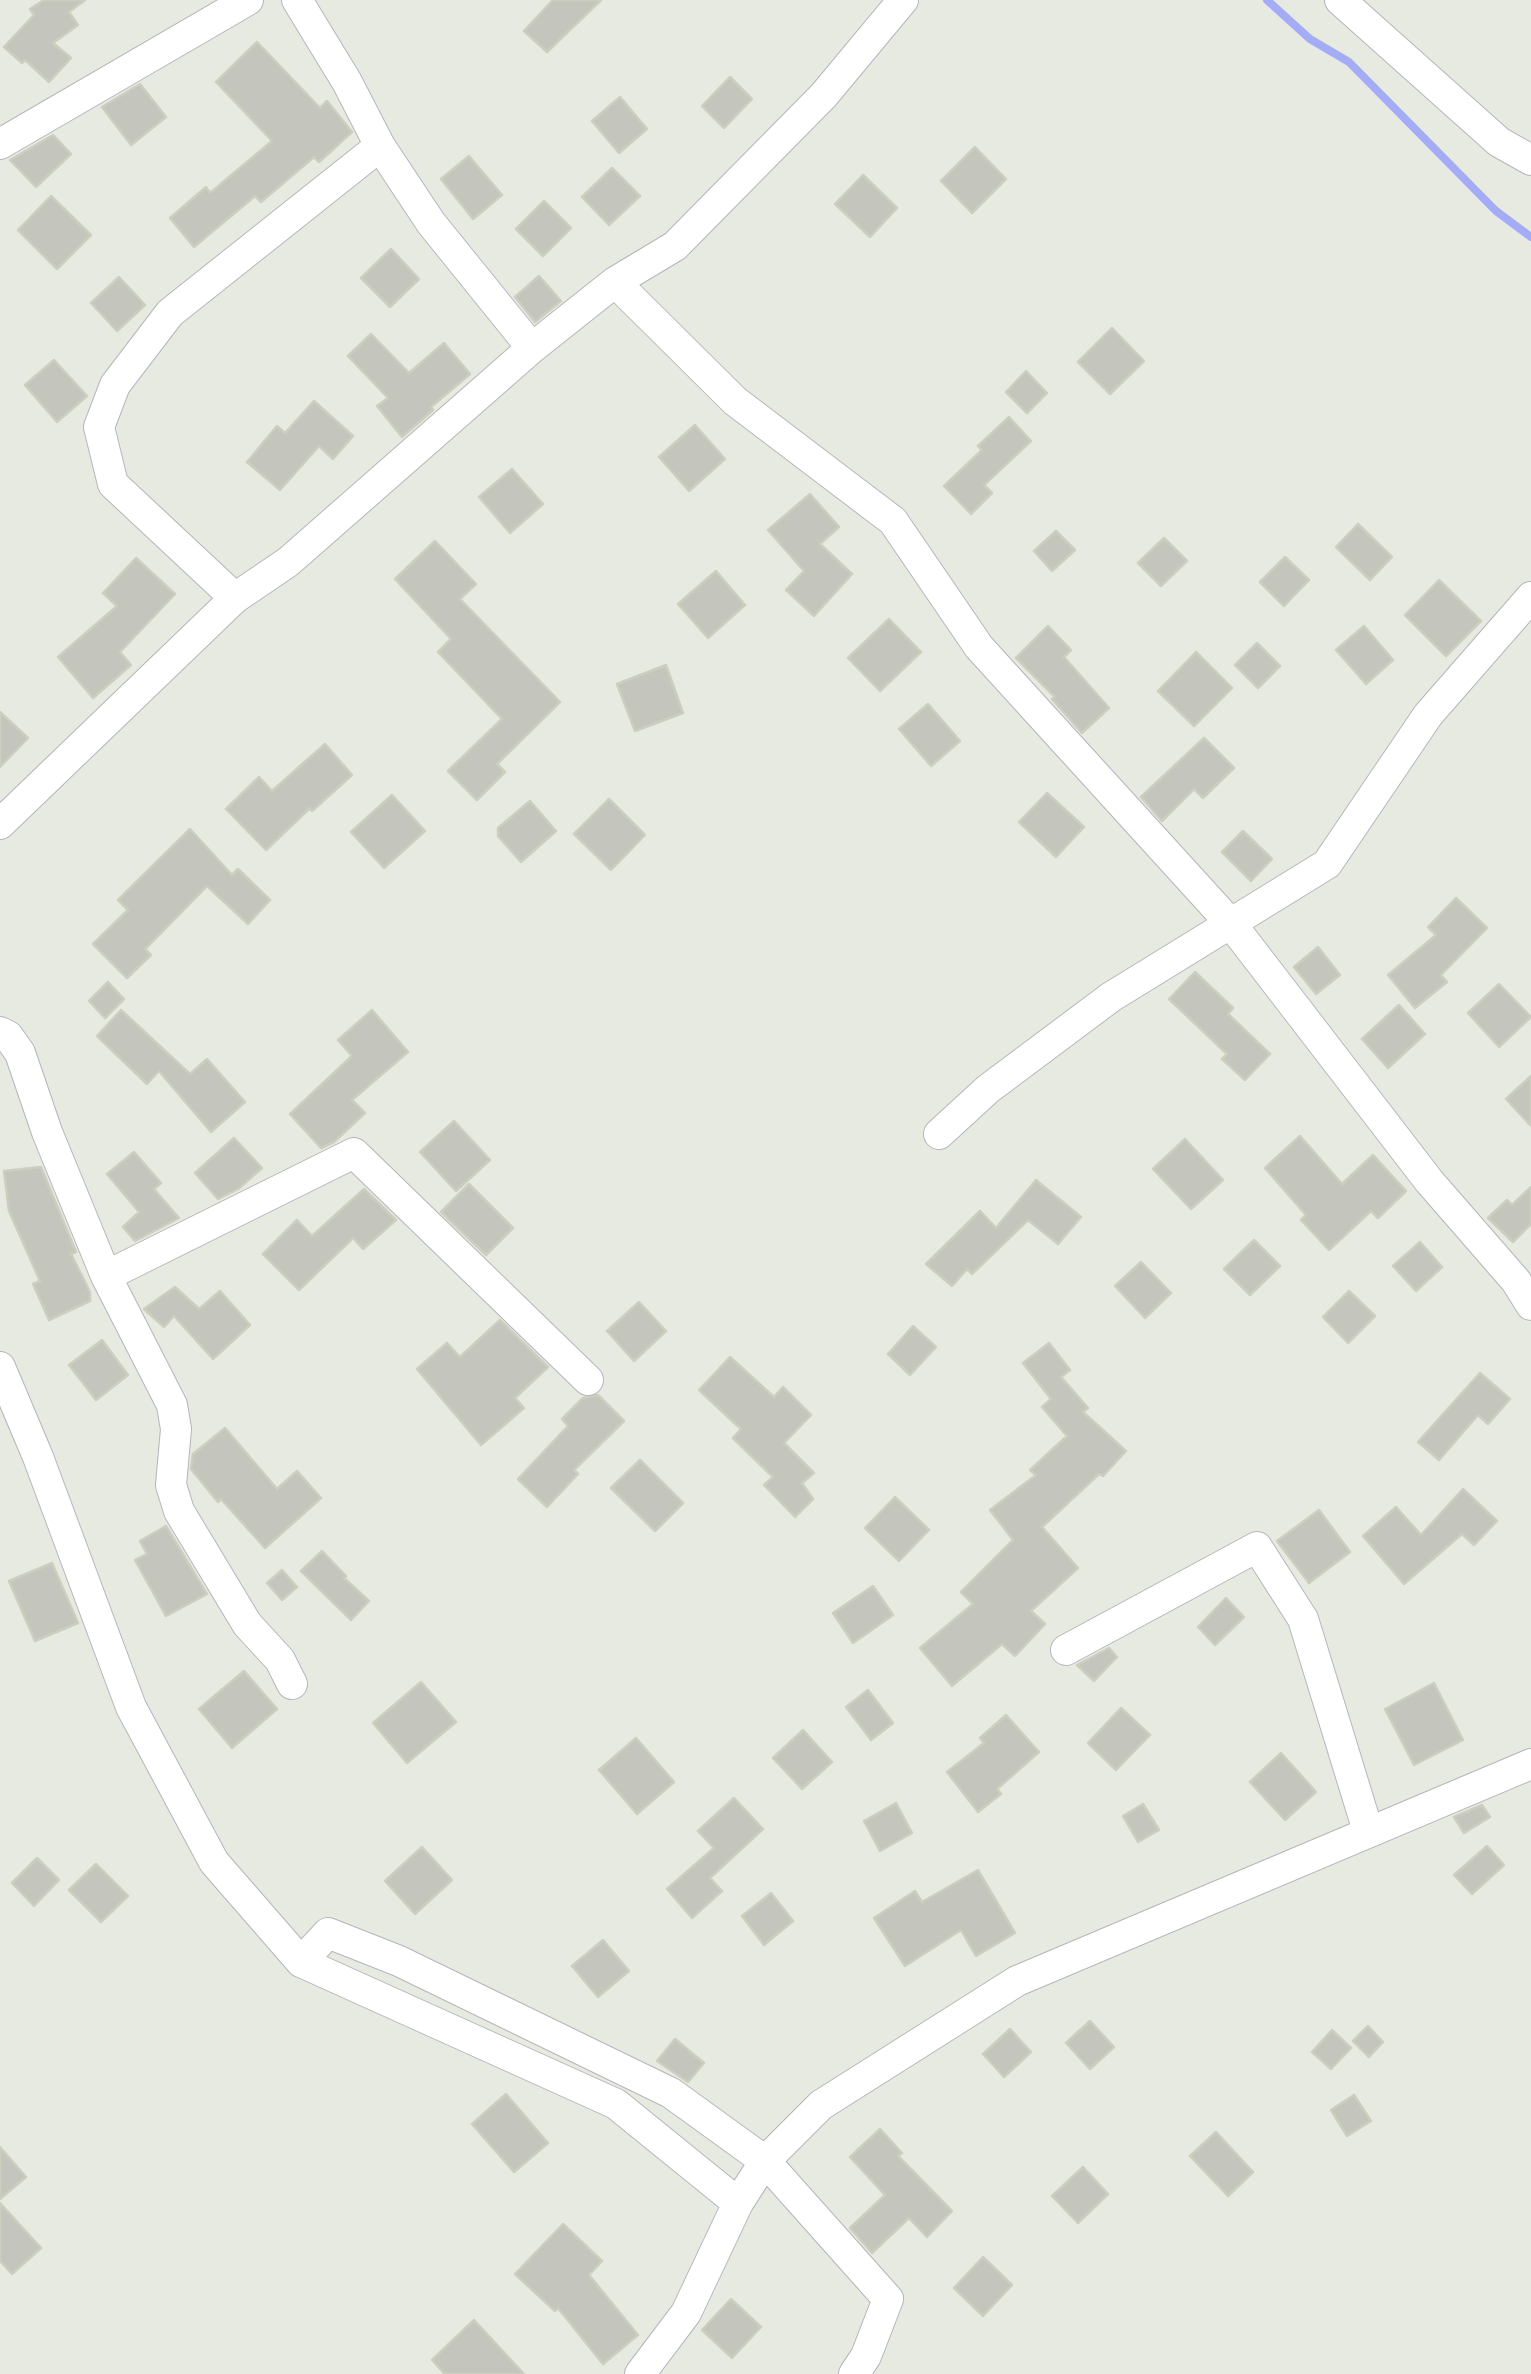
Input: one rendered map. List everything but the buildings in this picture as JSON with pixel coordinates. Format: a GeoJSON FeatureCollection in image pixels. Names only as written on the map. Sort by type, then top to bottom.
{"type":"FeatureCollection","features":[{"type":"Feature","properties":{"kind":"street"},"geometry":{"type":"LineString","coordinates":[[0,144],[248,0]]}},
{"type":"Feature","properties":{"kind":"street"},"geometry":{"type":"LineString","coordinates":[[297,0],[380,146],[431,223],[532,348]]}},
{"type":"Feature","properties":{"kind":"street"},"geometry":{"type":"LineString","coordinates":[[0,824],[235,598],[288,562],[532,348],[615,282],[675,246],[824,95],[902,0]]}},
{"type":"Feature","properties":{"kind":"street"},"geometry":{"type":"LineString","coordinates":[[1340,0],[1500,142],[1531,160]]}},
{"type":"Feature","properties":{"kind":"street"},"geometry":{"type":"LineString","coordinates":[[235,598],[113,484],[99,427],[115,385],[170,312],[380,146]]}},
{"type":"Feature","properties":{"kind":"street"},"geometry":{"type":"LineString","coordinates":[[615,282],[735,401],[893,522],[979,647],[1232,925],[1429,1181],[1526,1288]]}},
{"type":"Feature","properties":{"kind":"street"},"geometry":{"type":"LineString","coordinates":[[939,1134],[988,1089],[1111,997],[1327,864],[1428,716],[1531,597]]}},
{"type":"Feature","properties":{"kind":"street"},"geometry":{"type":"LineString","coordinates":[[0,1032],[8,1036],[20,1053],[47,1132],[106,1276],[172,1404],[176,1430],[172,1485],[178,1510],[246,1624],[280,1660],[292,1684]]}},
{"type":"Feature","properties":{"kind":"street"},"geometry":{"type":"LineString","coordinates":[[106,1276],[354,1153],[588,1380]]}},
{"type":"Feature","properties":{"kind":"street"},"geometry":{"type":"LineString","coordinates":[[0,1366],[38,1456],[131,1707],[214,1862],[301,1962],[616,2104],[738,2202]]}},
{"type":"Feature","properties":{"kind":"street"},"geometry":{"type":"LineString","coordinates":[[1066,1650],[1257,1547],[1303,1620],[1368,1832]]}},
{"type":"Feature","properties":{"kind":"street"},"geometry":{"type":"LineString","coordinates":[[640,2374],[686,2313],[738,2202],[765,2161],[821,2105],[1017,1981],[1531,1764]]}},
{"type":"Feature","properties":{"kind":"street"},"geometry":{"type":"LineString","coordinates":[[301,1962],[328,1934],[399,1961],[671,2093],[765,2161],[888,2299],[869,2368]]}},
{"type":"Feature","properties":{"kind":"waterway"},"geometry":{"type":"LineString","coordinates":[[1267,0],[1310,39],[1349,62],[1496,211],[1531,237]]}}]}
